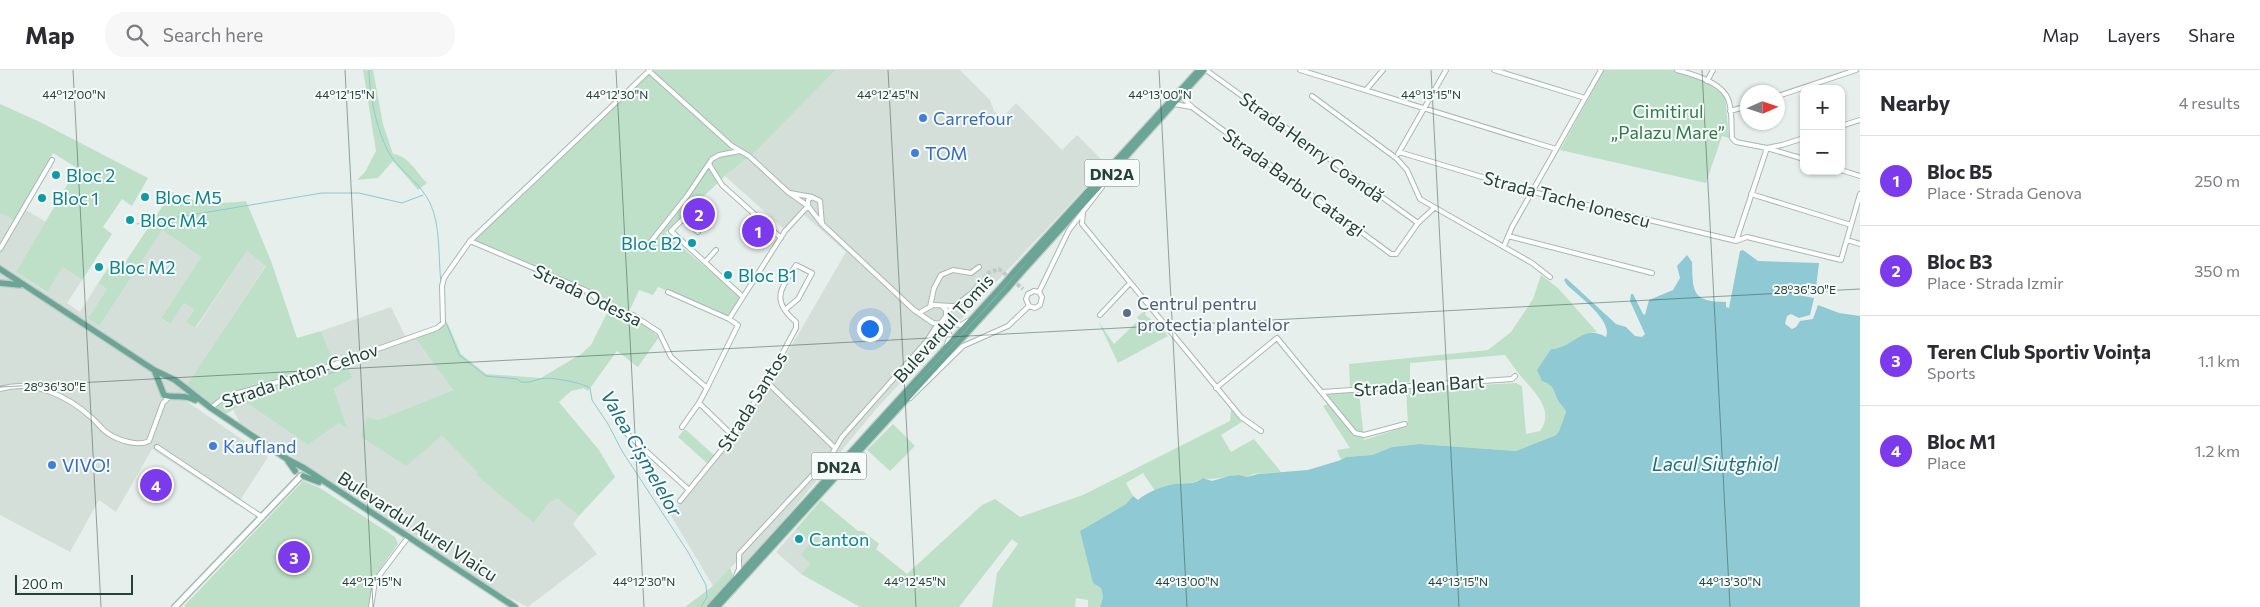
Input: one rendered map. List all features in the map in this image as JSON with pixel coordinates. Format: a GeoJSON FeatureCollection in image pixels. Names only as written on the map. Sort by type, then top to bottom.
{"type":"FeatureCollection","features":[{"type":"Feature","properties":{"kind":"main road","name":"Bulevardul Tomis"},"geometry":{"type":"LineString","coordinates":[[1017,273],[1199,70]]}},
{"type":"Feature","properties":{"kind":"main road","name":"Bulevardul Tomis"},"geometry":{"type":"LineString","coordinates":[[717,607],[902,403],[1004,287],[1205,70]]}},
{"type":"Feature","properties":{"kind":"main road"},"geometry":{"type":"LineString","coordinates":[[24,286],[0,282],[2,273],[24,286],[154,370],[177,383],[177,392],[171,397],[161,390],[159,377],[154,370]]}},
{"type":"Feature","properties":{"kind":"main road","name":"Bulevardul Tomis"},"geometry":{"type":"LineString","coordinates":[[710,607],[972,319],[1004,287]]}},
{"type":"Feature","properties":{"kind":"main road"},"geometry":{"type":"LineString","coordinates":[[161,390],[163,382],[170,379]]}},
{"type":"Feature","properties":{"kind":"main road","name":"Bulevardul Aurel Vlaicu"},"geometry":{"type":"LineString","coordinates":[[177,383],[286,459],[300,472],[515,607]]}},
{"type":"Feature","properties":{"kind":"main road","name":"Bulevardul Aurel Vlaicu"},"geometry":{"type":"LineString","coordinates":[[171,397],[185,395],[211,408]]}},
{"type":"Feature","properties":{"kind":"main road","name":"Bulevardul Aurel Vlaicu"},"geometry":{"type":"LineString","coordinates":[[300,472],[317,481],[508,607]]}},
{"type":"Feature","properties":{"kind":"street"},"geometry":{"type":"LineString","coordinates":[[470,241],[650,70],[740,151],[749,156],[788,192],[808,206],[822,224],[919,313],[929,321],[939,324],[950,333],[945,349]]}},
{"type":"Feature","properties":{"kind":"street","name":"Strada Henry Coandă"},"geometry":{"type":"LineString","coordinates":[[1205,70],[1418,223]]}},
{"type":"Feature","properties":{"kind":"street"},"geometry":{"type":"LineString","coordinates":[[1300,70],[1556,149]]}},
{"type":"Feature","properties":{"kind":"street"},"geometry":{"type":"LineString","coordinates":[[1366,90],[1383,70]]}},
{"type":"Feature","properties":{"kind":"street"},"geometry":{"type":"LineString","coordinates":[[1396,158],[1446,70]]}},
{"type":"Feature","properties":{"kind":"street"},"geometry":{"type":"LineString","coordinates":[[1494,70],[1585,98]]}},
{"type":"Feature","properties":{"kind":"street"},"geometry":{"type":"LineString","coordinates":[[1504,246],[1532,192],[1601,70]]}},
{"type":"Feature","properties":{"kind":"street"},"geometry":{"type":"LineString","coordinates":[[1677,70],[1707,81],[1726,95],[1730,111],[1732,138],[1736,142],[1767,148],[1800,158]]}},
{"type":"Feature","properties":{"kind":"street"},"geometry":{"type":"LineString","coordinates":[[1707,81],[1713,70]]}},
{"type":"Feature","properties":{"kind":"street"},"geometry":{"type":"LineString","coordinates":[[1785,94],[1856,70]]}},
{"type":"Feature","properties":{"kind":"street","name":"Strada Barbu Catargi"},"geometry":{"type":"LineString","coordinates":[[1184,92],[1185,100],[1193,108],[1392,254],[1396,254],[1418,223]]}},
{"type":"Feature","properties":{"kind":"street"},"geometry":{"type":"LineString","coordinates":[[1312,96],[1396,158],[1407,170],[1417,196],[1434,208],[1444,211],[1532,263],[1550,277]]}},
{"type":"Feature","properties":{"kind":"street","name":"Strada Barbu Catargi"},"geometry":{"type":"LineString","coordinates":[[1174,104],[1182,104],[1193,108]]}},
{"type":"Feature","properties":{"kind":"street"},"geometry":{"type":"LineString","coordinates":[[1730,111],[1740,108]]}},
{"type":"Feature","properties":{"kind":"street"},"geometry":{"type":"LineString","coordinates":[[1845,125],[1860,120]]}},
{"type":"Feature","properties":{"kind":"street"},"geometry":{"type":"LineString","coordinates":[[1767,148],[1800,139]]}},
{"type":"Feature","properties":{"kind":"street"},"geometry":{"type":"LineString","coordinates":[[1736,241],[1767,148]]}},
{"type":"Feature","properties":{"kind":"street"},"geometry":{"type":"LineString","coordinates":[[645,250],[709,164],[719,155],[740,151]]}},
{"type":"Feature","properties":{"kind":"street","name":"Strada Tache Ionescu"},"geometry":{"type":"LineString","coordinates":[[1399,152],[1532,192],[1736,241],[1747,237],[1841,260],[1847,240]]}},
{"type":"Feature","properties":{"kind":"street"},"geometry":{"type":"LineString","coordinates":[[0,249],[52,160]]}},
{"type":"Feature","properties":{"kind":"street"},"geometry":{"type":"LineString","coordinates":[[709,164],[722,185],[781,238]]}},
{"type":"Feature","properties":{"kind":"street"},"geometry":{"type":"LineString","coordinates":[[1845,171],[1860,176]]}},
{"type":"Feature","properties":{"kind":"street"},"geometry":{"type":"LineString","coordinates":[[1039,292],[1072,224],[1112,172]]}},
{"type":"Feature","properties":{"kind":"street"},"geometry":{"type":"LineString","coordinates":[[788,192],[820,200],[822,224]]}},
{"type":"Feature","properties":{"kind":"street"},"geometry":{"type":"LineString","coordinates":[[1751,194],[1851,225]]}},
{"type":"Feature","properties":{"kind":"street"},"geometry":{"type":"LineString","coordinates":[[1860,194],[1847,240],[1860,244]]}},
{"type":"Feature","properties":{"kind":"street"},"geometry":{"type":"LineString","coordinates":[[729,319],[781,238],[808,206],[808,200],[812,197]]}},
{"type":"Feature","properties":{"kind":"street"},"geometry":{"type":"LineString","coordinates":[[812,210],[820,208]]}},
{"type":"Feature","properties":{"kind":"street"},"geometry":{"type":"LineString","coordinates":[[1418,223],[1434,208]]}},
{"type":"Feature","properties":{"kind":"street"},"geometry":{"type":"LineString","coordinates":[[1083,211],[1082,224],[1241,417],[1261,431]]}},
{"type":"Feature","properties":{"kind":"street"},"geometry":{"type":"LineString","coordinates":[[698,232],[683,219],[671,231],[744,297]]}},
{"type":"Feature","properties":{"kind":"street"},"geometry":{"type":"LineString","coordinates":[[1072,224],[1082,224]]}},
{"type":"Feature","properties":{"kind":"street"},"geometry":{"type":"LineString","coordinates":[[1508,236],[1652,272]]}},
{"type":"Feature","properties":{"kind":"street","name":"Strada Anton Cehov"},"geometry":{"type":"LineString","coordinates":[[211,408],[222,399],[231,395],[310,373],[437,328],[442,323],[442,286],[444,278],[470,241]]}},
{"type":"Feature","properties":{"kind":"street","name":"Strada Odessa"},"geometry":{"type":"LineString","coordinates":[[470,241],[585,290],[601,305],[641,319],[659,332],[672,357],[707,388]]}},
{"type":"Feature","properties":{"kind":"street"},"geometry":{"type":"LineString","coordinates":[[705,262],[716,250]]}},
{"type":"Feature","properties":{"kind":"street"},"geometry":{"type":"LineString","coordinates":[[796,266],[812,273],[798,299],[786,310],[780,300],[780,291],[796,266]]}},
{"type":"Feature","properties":{"kind":"street"},"geometry":{"type":"LineString","coordinates":[[932,334],[927,314],[937,281],[947,271],[971,273],[979,267]]}},
{"type":"Feature","properties":{"kind":"street"},"geometry":{"type":"LineString","coordinates":[[732,582],[739,569],[739,554],[832,454],[842,437],[939,324],[944,321],[946,314],[972,293],[980,283]]}},
{"type":"Feature","properties":{"kind":"street"},"geometry":{"type":"LineString","coordinates":[[1100,315],[1130,283]]}},
{"type":"Feature","properties":{"kind":"street"},"geometry":{"type":"LineString","coordinates":[[1023,289],[1028,294]]}},
{"type":"Feature","properties":{"kind":"street"},"geometry":{"type":"LineString","coordinates":[[1034,290],[1039,292],[1042,296],[1042,302],[1035,308],[1029,306],[1026,302],[1028,294],[1034,290]]}},
{"type":"Feature","properties":{"kind":"street"},"geometry":{"type":"LineString","coordinates":[[668,292],[729,319],[738,328],[707,388],[682,428]]}},
{"type":"Feature","properties":{"kind":"street"},"geometry":{"type":"LineString","coordinates":[[934,294],[952,323],[957,325],[972,319]]}},
{"type":"Feature","properties":{"kind":"street"},"geometry":{"type":"LineString","coordinates":[[919,313],[930,308],[954,306]]}},
{"type":"Feature","properties":{"kind":"street"},"geometry":{"type":"LineString","coordinates":[[902,403],[918,393],[963,346],[1003,328],[1029,306]]}},
{"type":"Feature","properties":{"kind":"street","name":"Strada Santos"},"geometry":{"type":"LineString","coordinates":[[680,501],[734,436],[767,382],[797,325],[786,310]]}},
{"type":"Feature","properties":{"kind":"street"},"geometry":{"type":"LineString","coordinates":[[1216,388],[1277,338],[1354,433],[1364,435],[1405,424]]}},
{"type":"Feature","properties":{"kind":"street","name":"Strada Jean Bart"},"geometry":{"type":"LineString","coordinates":[[1322,392],[1512,379],[1515,376]]}},
{"type":"Feature","properties":{"kind":"street"},"geometry":{"type":"LineString","coordinates":[[767,382],[835,448]]}},
{"type":"Feature","properties":{"kind":"street"},"geometry":{"type":"LineString","coordinates":[[0,389],[24,387],[48,391],[64,398],[81,409],[113,436],[138,444],[149,441],[163,404],[171,397]]}},
{"type":"Feature","properties":{"kind":"street"},"geometry":{"type":"LineString","coordinates":[[161,390],[163,404]]}},
{"type":"Feature","properties":{"kind":"street"},"geometry":{"type":"LineString","coordinates":[[698,402],[734,436]]}},
{"type":"Feature","properties":{"kind":"street"},"geometry":{"type":"LineString","coordinates":[[624,431],[689,490]]}},
{"type":"Feature","properties":{"kind":"street"},"geometry":{"type":"LineString","coordinates":[[157,447],[262,517]]}},
{"type":"Feature","properties":{"kind":"street"},"geometry":{"type":"LineString","coordinates":[[179,606],[292,486],[300,472]]}},
{"type":"Feature","properties":{"kind":"street"},"geometry":{"type":"LineString","coordinates":[[370,607],[375,582],[406,540]]}},
{"type":"Feature","properties":{"kind":"shaded area"},"geometry":{"type":"Polygon","coordinates":[[[836,70],[960,70],[990,100],[994,111],[1002,118],[1016,103],[1062,150],[1077,135],[1107,165],[877,408],[743,569],[736,562],[713,586],[670,514],[690,494],[745,426],[846,252],[801,212],[785,230],[725,176],[756,151],[836,70]]]}},
{"type":"Feature","properties":{"kind":"shaded area"},"geometry":{"type":"Polygon","coordinates":[[[21,207],[46,222],[16,272],[46,292],[63,267],[82,280],[67,303],[80,312],[98,283],[107,289],[88,318],[162,230],[201,257],[161,318],[169,324],[184,303],[194,310],[186,322],[196,328],[247,251],[266,265],[180,397],[268,457],[237,505],[152,449],[116,512],[99,500],[70,552],[0,515],[0,213],[14,220],[21,207]]]}},
{"type":"Feature","properties":{"kind":"shaded area"},"geometry":{"type":"Polygon","coordinates":[[[391,307],[405,336],[412,334],[453,390],[378,420],[361,437],[406,465],[442,436],[478,473],[476,475],[535,522],[550,502],[558,499],[579,516],[573,524],[597,554],[528,607],[498,592],[239,422],[233,409],[242,404],[248,404],[308,445],[339,423],[346,427],[334,387],[352,378],[334,362],[321,331],[391,307]]]}},
{"type":"Feature","properties":{"kind":"shaded area"},"geometry":{"type":"Polygon","coordinates":[[[796,529],[811,542],[810,564],[801,574],[776,552],[796,529]]]}},
{"type":"Feature","properties":{"kind":"green space"},"geometry":{"type":"Polygon","coordinates":[[[363,70],[373,70],[383,124],[393,154],[408,161],[427,183],[418,190],[393,161],[378,178],[357,180],[365,172],[376,151],[363,70]]]}},
{"type":"Feature","properties":{"kind":"green space"},"geometry":{"type":"Polygon","coordinates":[[[649,70],[836,70],[756,151],[725,176],[665,233],[742,298],[730,317],[658,287],[653,295],[639,290],[627,316],[640,321],[659,337],[638,367],[617,351],[588,391],[584,388],[571,391],[559,402],[599,450],[615,477],[579,516],[558,499],[550,502],[534,523],[476,475],[478,473],[442,436],[406,466],[361,437],[367,417],[378,420],[453,390],[412,334],[448,324],[461,354],[486,374],[541,378],[581,354],[591,345],[608,311],[590,298],[468,241],[649,70]]]}},
{"type":"Feature","properties":{"kind":"green space","name":"Cimitirul „Palazu Mare”"},"geometry":{"type":"Polygon","coordinates":[[[1604,70],[1674,70],[1701,79],[1725,95],[1729,138],[1722,136],[1706,183],[1560,150],[1604,70]]]}},
{"type":"Feature","properties":{"kind":"green space"},"geometry":{"type":"Polygon","coordinates":[[[0,104],[40,122],[148,178],[132,206],[122,199],[103,227],[112,234],[82,280],[63,267],[47,292],[16,272],[77,168],[53,153],[14,220],[0,213],[0,104]]]}},
{"type":"Feature","properties":{"kind":"green space"},"geometry":{"type":"Polygon","coordinates":[[[172,192],[199,201],[227,203],[246,201],[271,261],[297,338],[321,331],[334,362],[345,358],[352,378],[334,388],[347,428],[339,423],[308,445],[248,404],[242,404],[226,414],[187,385],[266,266],[247,251],[195,328],[186,322],[194,310],[184,303],[170,324],[161,318],[201,257],[162,230],[99,326],[88,318],[107,289],[98,283],[109,267],[118,273],[172,192]]]}},
{"type":"Feature","properties":{"kind":"green space"},"geometry":{"type":"Polygon","coordinates":[[[1541,275],[1558,288],[1597,332],[1584,335],[1565,346],[1551,349],[1543,362],[1542,381],[1552,386],[1566,412],[1556,435],[1516,451],[1419,444],[1392,447],[1372,455],[1346,457],[1341,460],[1337,450],[1350,448],[1323,406],[1328,404],[1323,396],[1326,394],[1359,392],[1364,440],[1408,426],[1406,389],[1516,383],[1522,386],[1526,434],[1540,431],[1544,423],[1544,408],[1536,393],[1505,355],[1410,363],[1410,382],[1350,387],[1349,364],[1488,350],[1511,332],[1533,299],[1541,275]]]}},
{"type":"Feature","properties":{"kind":"green space"},"geometry":{"type":"Polygon","coordinates":[[[1147,309],[1145,315],[1160,326],[1168,336],[1118,363],[1098,321],[1114,344],[1139,320],[1137,317],[1147,309]]]}},
{"type":"Feature","properties":{"kind":"green space"},"geometry":{"type":"Polygon","coordinates":[[[1231,410],[1242,422],[1221,435],[1231,452],[1254,439],[1281,472],[1253,474],[1247,477],[1203,478],[1192,483],[1155,491],[1143,473],[1126,483],[1133,496],[1126,504],[1080,531],[1101,588],[1103,597],[1100,607],[1088,607],[1088,600],[1076,598],[1075,607],[992,607],[997,573],[1018,544],[1012,539],[959,607],[860,607],[801,574],[810,564],[801,554],[811,542],[796,529],[821,500],[858,531],[863,531],[879,544],[876,549],[907,574],[982,505],[995,499],[1020,517],[1083,495],[1230,421],[1231,410]]]}},
{"type":"Feature","properties":{"kind":"green space"},"geometry":{"type":"Polygon","coordinates":[[[893,424],[915,446],[890,471],[867,450],[893,424]]]}},
{"type":"Feature","properties":{"kind":"green space"},"geometry":{"type":"Polygon","coordinates":[[[685,429],[715,456],[708,464],[678,437],[685,429]]]}},
{"type":"Feature","properties":{"kind":"green space"},"geometry":{"type":"Polygon","coordinates":[[[303,481],[320,488],[395,537],[398,544],[382,566],[375,581],[369,607],[184,606],[303,481]]]}},
{"type":"Feature","properties":{"kind":"green space"},"geometry":{"type":"Polygon","coordinates":[[[730,568],[734,578],[707,607],[685,607],[713,586],[730,568]]]}},
{"type":"Feature","properties":{"kind":"water","name":"Lacul Siutghiol"},"geometry":{"type":"Polygon","coordinates":[[[1743,250],[1758,261],[1819,263],[1815,296],[1799,293],[1798,295],[1814,298],[1810,315],[1799,318],[1791,314],[1787,316],[1785,324],[1792,329],[1800,321],[1813,319],[1818,305],[1839,313],[1860,316],[1860,607],[1100,607],[1103,597],[1101,588],[1093,583],[1080,531],[1126,504],[1133,496],[1138,500],[1160,488],[1175,484],[1193,483],[1203,478],[1212,481],[1229,476],[1239,475],[1247,477],[1258,474],[1308,470],[1346,457],[1372,455],[1392,447],[1419,444],[1516,451],[1556,435],[1566,412],[1552,388],[1542,381],[1537,370],[1551,349],[1567,344],[1585,334],[1598,333],[1606,337],[1607,331],[1600,316],[1567,285],[1564,280],[1566,278],[1616,324],[1626,327],[1635,336],[1642,337],[1645,334],[1630,301],[1631,294],[1633,294],[1645,315],[1649,300],[1673,290],[1680,278],[1677,266],[1687,255],[1692,262],[1696,293],[1706,300],[1726,302],[1726,307],[1729,308],[1740,251],[1743,250]]]}},
{"type":"Feature","properties":{"kind":"waterway","name":"Valea Cișmelelor"},"geometry":{"type":"LineString","coordinates":[[369,70],[373,103],[383,140],[393,159],[426,196],[434,212],[438,232],[441,283]]}},
{"type":"Feature","properties":{"kind":"waterway"},"geometry":{"type":"LineString","coordinates":[[137,224],[322,193],[359,193],[402,203],[423,195]]}},
{"type":"Feature","properties":{"kind":"waterway","name":"Valea Cișmelelor"},"geometry":{"type":"LineString","coordinates":[[444,311],[445,320],[459,355],[486,376],[517,379],[521,382],[531,382],[544,378],[558,379],[590,388],[592,400],[608,424],[622,451],[688,552],[706,585],[707,597],[701,607]]}},
{"type":"Feature","properties":{"kind":"waterway"},"geometry":{"type":"LineString","coordinates":[[224,408],[231,402],[345,369]]}},
{"type":"Feature","properties":{"kind":"tunnel"},"geometry":{"type":"LineString","coordinates":[[980,283],[988,273],[999,269],[1023,289]]}},
{"type":"Feature","properties":{"kind":"place","name":"Carrefour"},"geometry":{"type":"Point","coordinates":[923,118]}},
{"type":"Feature","properties":{"kind":"place","name":"TOM"},"geometry":{"type":"Point","coordinates":[915,153]}},
{"type":"Feature","properties":{"kind":"place","name":"Bloc 2"},"geometry":{"type":"Point","coordinates":[56,175]}},
{"type":"Feature","properties":{"kind":"place","name":"Bloc M5"},"geometry":{"type":"Point","coordinates":[145,197]}},
{"type":"Feature","properties":{"kind":"place","name":"Bloc 1"},"geometry":{"type":"Point","coordinates":[42,198]}},
{"type":"Feature","properties":{"kind":"place","name":"Bloc B3"},"geometry":{"type":"Point","coordinates":[699,214]}},
{"type":"Feature","properties":{"kind":"place","name":"Bloc M4"},"geometry":{"type":"Point","coordinates":[130,220]}},
{"type":"Feature","properties":{"kind":"place","name":"Bloc B5"},"geometry":{"type":"Point","coordinates":[758,231]}},
{"type":"Feature","properties":{"kind":"place","name":"Bloc B2"},"geometry":{"type":"Point","coordinates":[692,243]}},
{"type":"Feature","properties":{"kind":"place","name":"Bloc M2"},"geometry":{"type":"Point","coordinates":[99,267]}},
{"type":"Feature","properties":{"kind":"place","name":"Bloc B1"},"geometry":{"type":"Point","coordinates":[728,275]}},
{"type":"Feature","properties":{"kind":"place","name":"Centrul pentru protecția plantelor"},"geometry":{"type":"Point","coordinates":[1127,313]}},
{"type":"Feature","properties":{"kind":"place","name":"Kaufland"},"geometry":{"type":"Point","coordinates":[213,446]}},
{"type":"Feature","properties":{"kind":"place","name":"VIVO!"},"geometry":{"type":"Point","coordinates":[52,465]}},
{"type":"Feature","properties":{"kind":"place","name":"Bloc M1"},"geometry":{"type":"Point","coordinates":[156,485]}},
{"type":"Feature","properties":{"kind":"place","name":"Canton"},"geometry":{"type":"Point","coordinates":[799,539]}},
{"type":"Feature","properties":{"kind":"place","name":"Teren Club Sportiv Voința"},"geometry":{"type":"Point","coordinates":[294,557]}}]}
